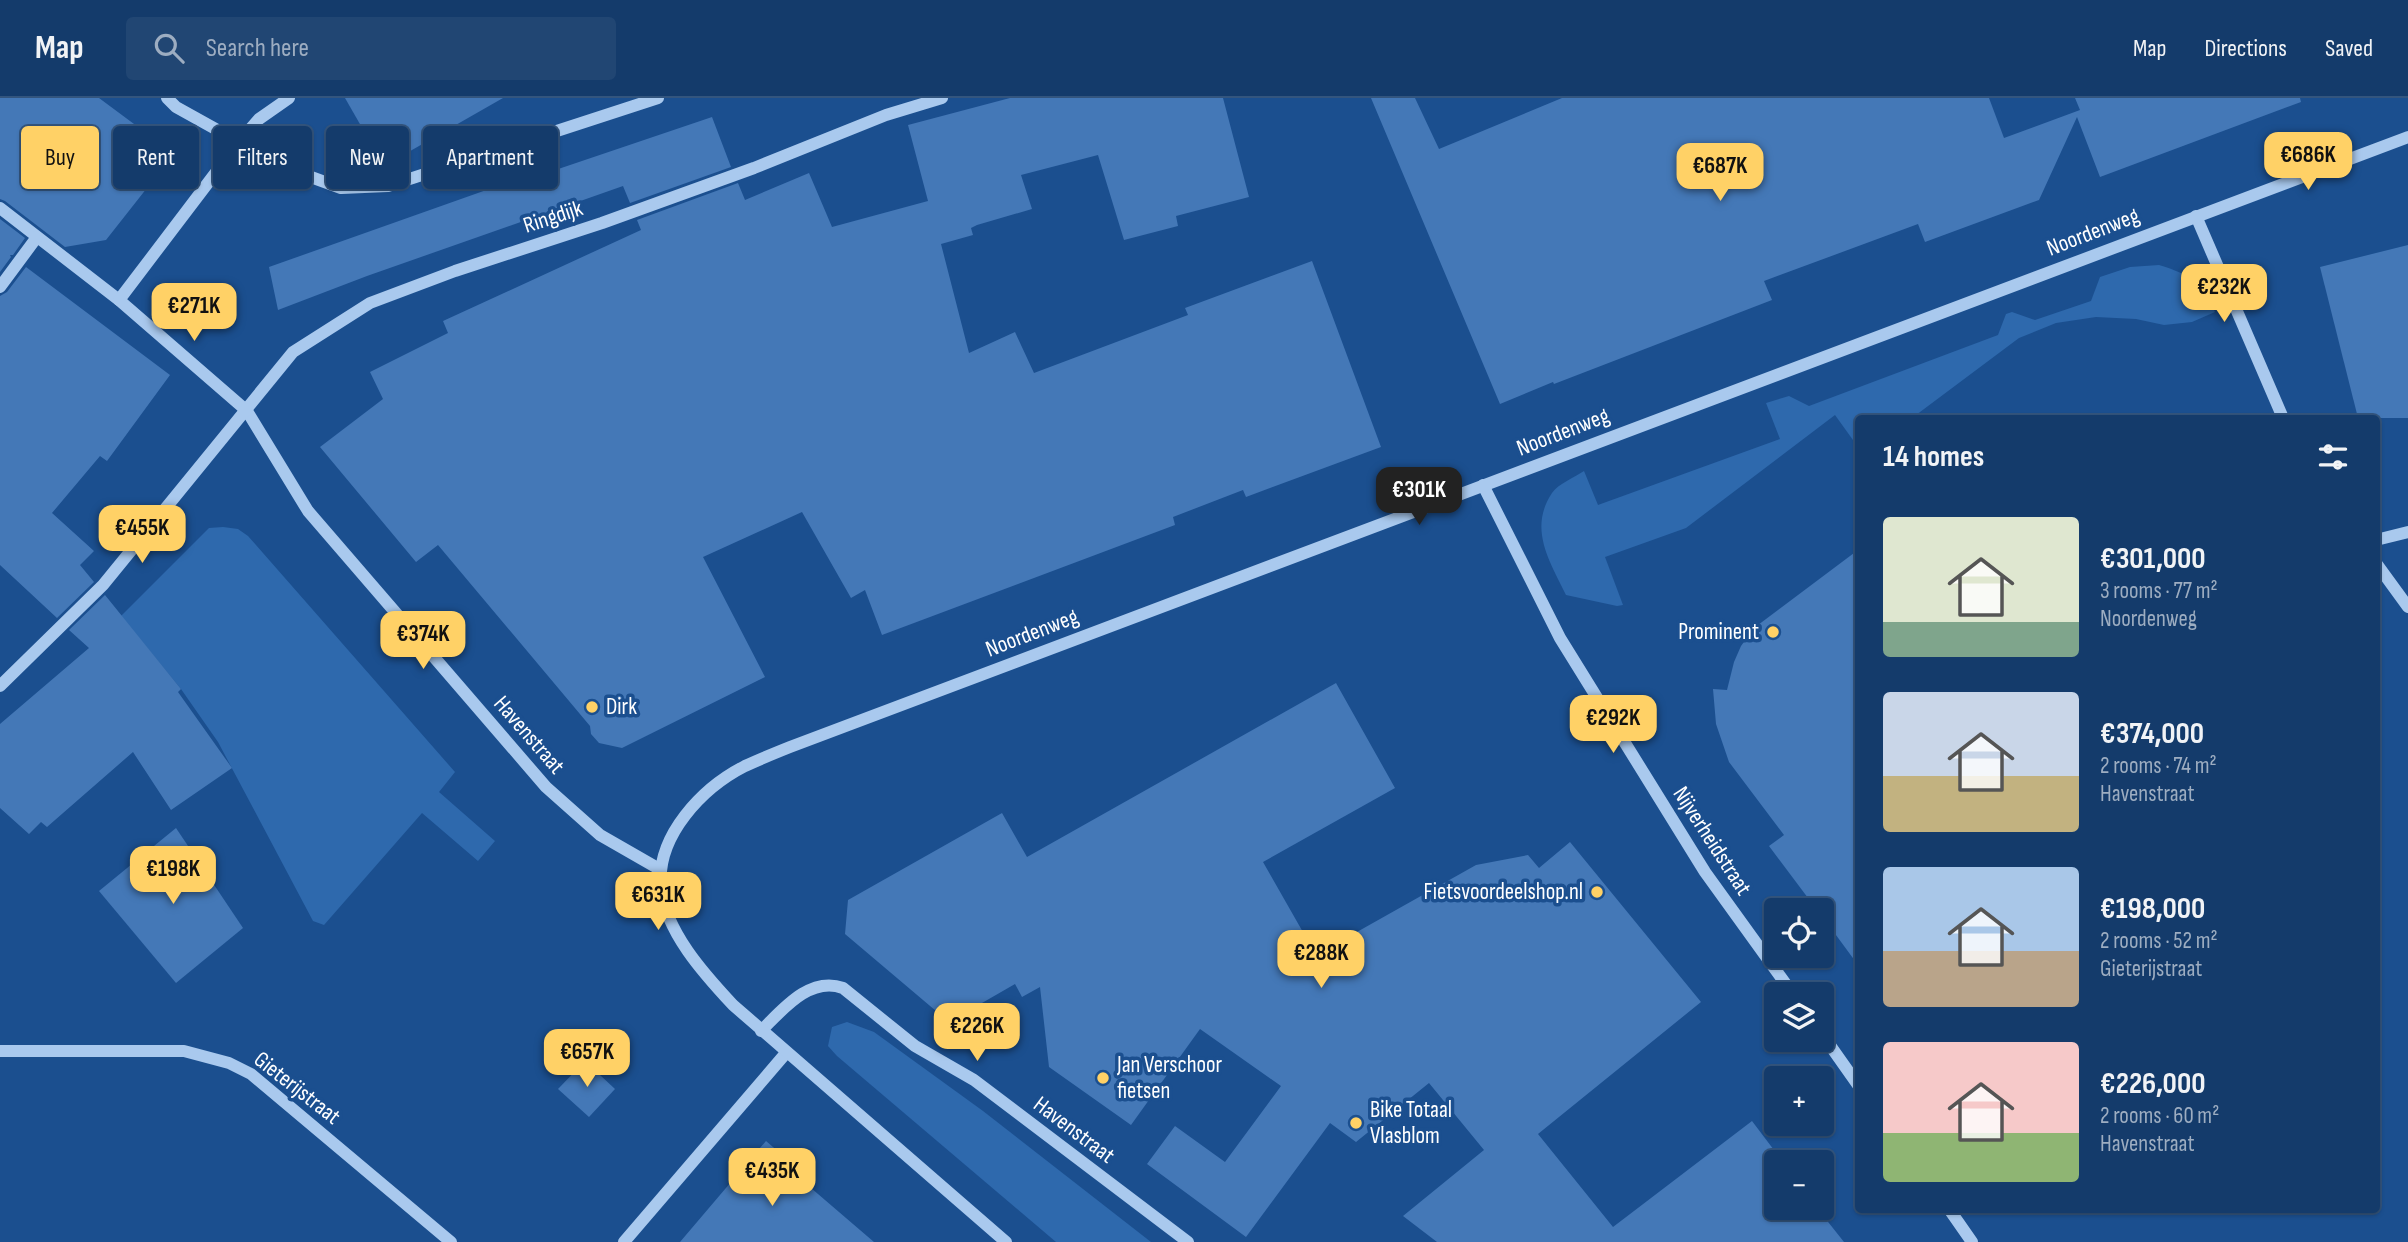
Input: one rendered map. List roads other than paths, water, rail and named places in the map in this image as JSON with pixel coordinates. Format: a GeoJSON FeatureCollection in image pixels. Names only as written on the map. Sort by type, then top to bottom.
{"type":"FeatureCollection","features":[{"type":"Feature","properties":{"kind":"street"},"geometry":{"type":"LineString","coordinates":[[167,98],[176,107],[213,128]]}},
{"type":"Feature","properties":{"kind":"street"},"geometry":{"type":"LineString","coordinates":[[253,126],[289,98]]}},
{"type":"Feature","properties":{"kind":"street"},"geometry":{"type":"LineString","coordinates":[[312,177],[341,188],[388,186],[658,98]]}},
{"type":"Feature","properties":{"kind":"street","name":"Ringdijk"},"geometry":{"type":"LineString","coordinates":[[0,686],[103,585],[293,352],[370,303],[455,271],[603,223],[886,115],[942,98]]}},
{"type":"Feature","properties":{"kind":"street","name":"Noordenweg"},"geometry":{"type":"LineString","coordinates":[[662,870],[669,838],[688,813],[716,785],[743,767],[789,747],[2408,137]]}},
{"type":"Feature","properties":{"kind":"street"},"geometry":{"type":"LineString","coordinates":[[119,300],[213,176]]}},
{"type":"Feature","properties":{"kind":"street","name":"Havenstraat"},"geometry":{"type":"LineString","coordinates":[[0,208],[119,300],[247,411],[308,511],[546,787],[600,835],[662,870]]}},
{"type":"Feature","properties":{"kind":"street"},"geometry":{"type":"LineString","coordinates":[[2196,216],[2282,415]]}},
{"type":"Feature","properties":{"kind":"street"},"geometry":{"type":"LineString","coordinates":[[0,287],[37,237]]}},
{"type":"Feature","properties":{"kind":"street","name":"Nijverheidstraat"},"geometry":{"type":"LineString","coordinates":[[1483,485],[1560,638],[1705,872],[1784,982]]}},
{"type":"Feature","properties":{"kind":"street"},"geometry":{"type":"LineString","coordinates":[[2380,539],[2408,532]]}},
{"type":"Feature","properties":{"kind":"street"},"geometry":{"type":"LineString","coordinates":[[2380,568],[2408,607]]}},
{"type":"Feature","properties":{"kind":"street"},"geometry":{"type":"LineString","coordinates":[[662,870],[661,887],[665,906],[685,946],[707,977],[761,1031],[1006,1242]]}},
{"type":"Feature","properties":{"kind":"street","name":"Havenstraat"},"geometry":{"type":"LineString","coordinates":[[761,1031],[788,1003],[816,987],[831,984],[844,988],[915,1046],[974,1080],[1188,1242]]}},
{"type":"Feature","properties":{"kind":"street","name":"Gieterijstraat"},"geometry":{"type":"LineString","coordinates":[[0,1051],[184,1051],[229,1063],[251,1073],[452,1242]]}},
{"type":"Feature","properties":{"kind":"street"},"geometry":{"type":"LineString","coordinates":[[1834,1051],[1855,1081]]}},
{"type":"Feature","properties":{"kind":"street"},"geometry":{"type":"LineString","coordinates":[[624,1242],[786,1053]]}},
{"type":"Feature","properties":{"kind":"street"},"geometry":{"type":"LineString","coordinates":[[1952,1213],[1972,1242]]}},
{"type":"Feature","properties":{"kind":"place","name":"Prominent"},"geometry":{"type":"Point","coordinates":[1773,632]}},
{"type":"Feature","properties":{"kind":"place","name":"Dirk"},"geometry":{"type":"Point","coordinates":[592,707]}},
{"type":"Feature","properties":{"kind":"place","name":"Fietsvoordeelshop.nl"},"geometry":{"type":"Point","coordinates":[1597,892]}},
{"type":"Feature","properties":{"kind":"place","name":"Jan Verschoor fietsen"},"geometry":{"type":"Point","coordinates":[1103,1078]}},
{"type":"Feature","properties":{"kind":"place","name":"Bike Totaal Vlasblom"},"geometry":{"type":"Point","coordinates":[1356,1123]}}]}
